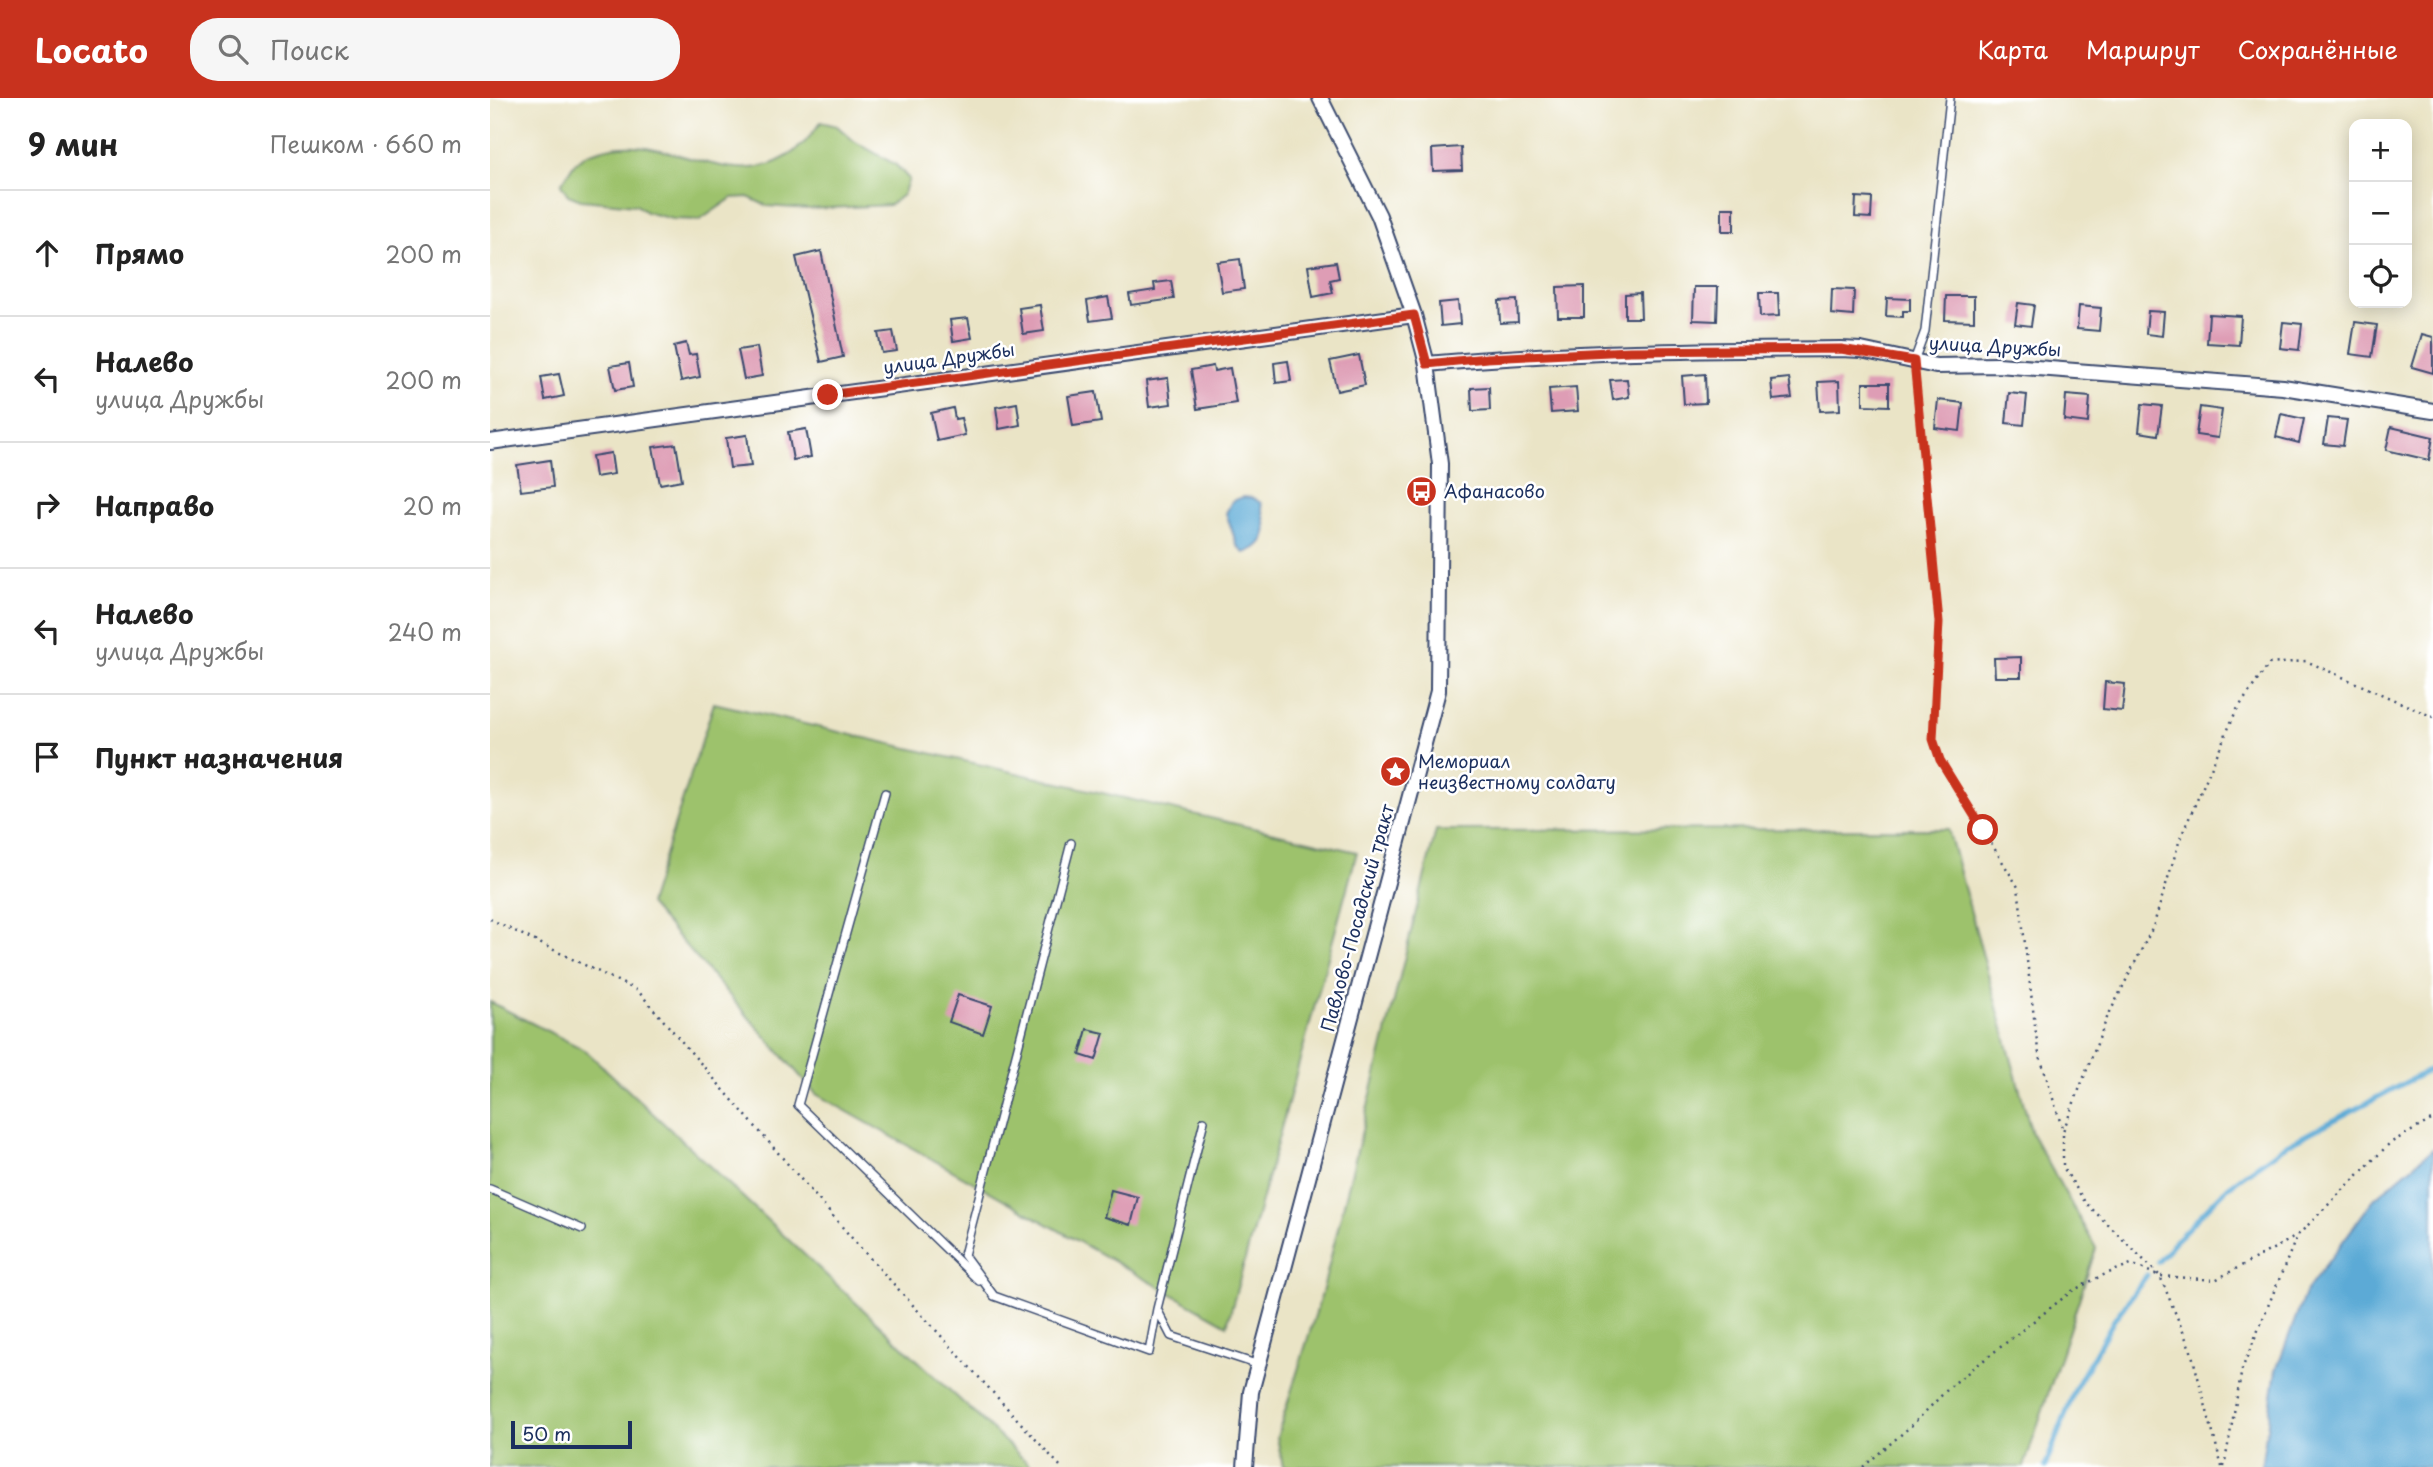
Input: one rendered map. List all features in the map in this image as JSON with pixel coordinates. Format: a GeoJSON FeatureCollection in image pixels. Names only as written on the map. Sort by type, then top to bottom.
{"type":"FeatureCollection","features":[{"type":"Feature","properties":{"kind":"street","name":"Павлово-Посадский тракт"},"geometry":{"type":"LineString","coordinates":[[1245,1467],[1251,1392],[1438,691],[1440,464],[1427,364],[1414,315],[1379,216],[1320,98]]}},
{"type":"Feature","properties":{"kind":"street","name":"улица Дружбы"},"geometry":{"type":"LineString","coordinates":[[490,442],[1414,315]]}},
{"type":"Feature","properties":{"kind":"street","name":"улица Дружбы"},"geometry":{"type":"LineString","coordinates":[[1427,364],[1487,358],[1630,351],[1841,349],[1936,366],[1998,366],[2283,387],[2433,411]]}},
{"type":"Feature","properties":{"kind":"lane"},"geometry":{"type":"LineString","coordinates":[[1914,361],[1925,331],[1950,98]]}},
{"type":"Feature","properties":{"kind":"lane"},"geometry":{"type":"LineString","coordinates":[[885,793],[798,1105],[994,1296],[1149,1352],[1157,1309],[1204,1121]]}},
{"type":"Feature","properties":{"kind":"lane"},"geometry":{"type":"LineString","coordinates":[[994,1296],[964,1255],[1071,843]]}},
{"type":"Feature","properties":{"kind":"lane"},"geometry":{"type":"LineString","coordinates":[[490,1189],[582,1228]]}},
{"type":"Feature","properties":{"kind":"lane"},"geometry":{"type":"LineString","coordinates":[[1157,1309],[1171,1336],[1259,1365]]}},
{"type":"Feature","properties":{"kind":"path"},"geometry":{"type":"LineString","coordinates":[[1914,361],[1939,622],[1933,739],[1940,760],[2018,887],[2038,1050],[2063,1131],[2063,1167],[2085,1202],[2160,1276],[2191,1350],[2223,1467]]}},
{"type":"Feature","properties":{"kind":"path"},"geometry":{"type":"LineString","coordinates":[[2063,1131],[2107,1018],[2152,927],[2191,813],[2236,711],[2269,664],[2306,661],[2433,717]]}},
{"type":"Feature","properties":{"kind":"path"},"geometry":{"type":"LineString","coordinates":[[490,919],[638,991],[857,1244],[1061,1467]]}},
{"type":"Feature","properties":{"kind":"path"},"geometry":{"type":"LineString","coordinates":[[1863,1467],[1911,1426],[1952,1385],[2072,1291],[2131,1265],[2160,1276],[2215,1280],[2297,1236],[2390,1143],[2433,1119]]}},
{"type":"Feature","properties":{"kind":"path"},"geometry":{"type":"LineString","coordinates":[[2223,1467],[2242,1369],[2297,1236]]}},
{"type":"Feature","properties":{"kind":"green space"},"geometry":{"type":"Polygon","coordinates":[[[821,122],[837,126],[854,141],[896,165],[909,179],[903,195],[890,205],[808,209],[767,206],[748,197],[732,198],[700,220],[672,219],[646,212],[636,205],[581,200],[568,195],[561,184],[576,162],[584,156],[600,150],[626,146],[652,148],[729,167],[754,168],[779,161],[804,143],[821,122]]]}},
{"type":"Feature","properties":{"kind":"green space"},"geometry":{"type":"Polygon","coordinates":[[[714,703],[1357,852],[1227,1325],[816,1094],[649,904],[714,703]]]}},
{"type":"Feature","properties":{"kind":"green space"},"geometry":{"type":"Polygon","coordinates":[[[1948,829],[2032,1134],[2096,1248],[2024,1467],[1283,1467],[1277,1437],[1322,1293],[1436,830],[1948,829]]]}},
{"type":"Feature","properties":{"kind":"green space"},"geometry":{"type":"Polygon","coordinates":[[[490,1002],[585,1050],[1032,1467],[490,1467],[490,1002]]]}},
{"type":"Feature","properties":{"kind":"water"},"geometry":{"type":"Polygon","coordinates":[[[1243,497],[1253,498],[1261,503],[1265,527],[1260,545],[1244,553],[1237,545],[1226,513],[1232,501],[1243,497]]]}},
{"type":"Feature","properties":{"kind":"water"},"geometry":{"type":"Polygon","coordinates":[[[2433,1149],[2433,1467],[2261,1467],[2276,1370],[2305,1293],[2374,1199],[2433,1149]]]}},
{"type":"Feature","properties":{"kind":"building"},"geometry":{"type":"Polygon","coordinates":[[[1461,147],[1462,170],[1433,171],[1432,149],[1461,147]]]}},
{"type":"Feature","properties":{"kind":"building"},"geometry":{"type":"Polygon","coordinates":[[[1856,197],[1872,198],[1871,218],[1855,217],[1856,197]]]}},
{"type":"Feature","properties":{"kind":"building"},"geometry":{"type":"Polygon","coordinates":[[[1722,208],[1734,208],[1734,231],[1722,231],[1722,208]]]}},
{"type":"Feature","properties":{"kind":"building"},"geometry":{"type":"Polygon","coordinates":[[[821,251],[843,357],[821,362],[796,257],[821,251]]]}},
{"type":"Feature","properties":{"kind":"building"},"geometry":{"type":"Polygon","coordinates":[[[1240,259],[1244,289],[1222,292],[1217,262],[1240,259]]]}},
{"type":"Feature","properties":{"kind":"building"},"geometry":{"type":"Polygon","coordinates":[[[1336,262],[1339,278],[1330,280],[1333,293],[1313,297],[1308,266],[1336,262]]]}},
{"type":"Feature","properties":{"kind":"building"},"geometry":{"type":"Polygon","coordinates":[[[1171,281],[1174,299],[1131,305],[1129,294],[1155,290],[1154,283],[1171,281]]]}},
{"type":"Feature","properties":{"kind":"building"},"geometry":{"type":"Polygon","coordinates":[[[1584,286],[1584,317],[1558,317],[1557,287],[1584,286]]]}},
{"type":"Feature","properties":{"kind":"building"},"geometry":{"type":"Polygon","coordinates":[[[1694,287],[1718,287],[1717,321],[1693,320],[1694,287]]]}},
{"type":"Feature","properties":{"kind":"building"},"geometry":{"type":"Polygon","coordinates":[[[1832,289],[1854,290],[1853,316],[1831,314],[1832,289]]]}},
{"type":"Feature","properties":{"kind":"building"},"geometry":{"type":"Polygon","coordinates":[[[1640,293],[1641,318],[1625,318],[1625,294],[1640,293]]]}},
{"type":"Feature","properties":{"kind":"building"},"geometry":{"type":"Polygon","coordinates":[[[1759,293],[1778,293],[1779,316],[1760,317],[1759,293]]]}},
{"type":"Feature","properties":{"kind":"building"},"geometry":{"type":"Polygon","coordinates":[[[1946,296],[1974,296],[1974,321],[1945,320],[1946,296]]]}},
{"type":"Feature","properties":{"kind":"building"},"geometry":{"type":"Polygon","coordinates":[[[1108,297],[1112,318],[1090,321],[1087,301],[1108,297]]]}},
{"type":"Feature","properties":{"kind":"building"},"geometry":{"type":"Polygon","coordinates":[[[1887,298],[1910,299],[1910,311],[1903,311],[1903,317],[1886,316],[1887,298]]]}},
{"type":"Feature","properties":{"kind":"building"},"geometry":{"type":"Polygon","coordinates":[[[1517,300],[1518,322],[1500,323],[1499,301],[1517,300]]]}},
{"type":"Feature","properties":{"kind":"building"},"geometry":{"type":"Polygon","coordinates":[[[1458,301],[1460,324],[1441,326],[1439,303],[1458,301]]]}},
{"type":"Feature","properties":{"kind":"building"},"geometry":{"type":"Polygon","coordinates":[[[2018,303],[2034,305],[2031,326],[2015,324],[2018,303]]]}},
{"type":"Feature","properties":{"kind":"building"},"geometry":{"type":"Polygon","coordinates":[[[1040,305],[1044,331],[1023,334],[1019,308],[1040,305]]]}},
{"type":"Feature","properties":{"kind":"building"},"geometry":{"type":"Polygon","coordinates":[[[2079,306],[2101,308],[2099,331],[2077,329],[2079,306]]]}},
{"type":"Feature","properties":{"kind":"building"},"geometry":{"type":"Polygon","coordinates":[[[2148,311],[2164,312],[2162,336],[2146,334],[2148,311]]]}},
{"type":"Feature","properties":{"kind":"building"},"geometry":{"type":"Polygon","coordinates":[[[2209,314],[2241,316],[2239,345],[2207,343],[2209,314]]]}},
{"type":"Feature","properties":{"kind":"building"},"geometry":{"type":"Polygon","coordinates":[[[968,318],[972,338],[953,341],[950,320],[968,318]]]}},
{"type":"Feature","properties":{"kind":"building"},"geometry":{"type":"Polygon","coordinates":[[[2283,322],[2302,324],[2299,350],[2280,348],[2283,322]]]}},
{"type":"Feature","properties":{"kind":"building"},"geometry":{"type":"Polygon","coordinates":[[[2355,322],[2377,325],[2372,357],[2350,354],[2355,322]]]}},
{"type":"Feature","properties":{"kind":"building"},"geometry":{"type":"Polygon","coordinates":[[[893,331],[897,351],[882,353],[878,333],[893,331]]]}},
{"type":"Feature","properties":{"kind":"building"},"geometry":{"type":"Polygon","coordinates":[[[2422,334],[2433,337],[2433,373],[2412,367],[2422,334]]]}},
{"type":"Feature","properties":{"kind":"building"},"geometry":{"type":"Polygon","coordinates":[[[686,343],[689,355],[696,354],[700,377],[681,381],[674,346],[686,343]]]}},
{"type":"Feature","properties":{"kind":"building"},"geometry":{"type":"Polygon","coordinates":[[[757,347],[762,376],[744,379],[738,350],[757,347]]]}},
{"type":"Feature","properties":{"kind":"building"},"geometry":{"type":"Polygon","coordinates":[[[1359,355],[1365,385],[1337,391],[1330,361],[1359,355]]]}},
{"type":"Feature","properties":{"kind":"building"},"geometry":{"type":"Polygon","coordinates":[[[1288,361],[1291,381],[1276,383],[1274,363],[1288,361]]]}},
{"type":"Feature","properties":{"kind":"building"},"geometry":{"type":"Polygon","coordinates":[[[629,363],[633,387],[615,390],[610,366],[629,363]]]}},
{"type":"Feature","properties":{"kind":"building"},"geometry":{"type":"Polygon","coordinates":[[[1213,366],[1214,371],[1230,368],[1236,403],[1197,409],[1191,370],[1213,366]]]}},
{"type":"Feature","properties":{"kind":"building"},"geometry":{"type":"Polygon","coordinates":[[[559,374],[564,396],[545,400],[541,377],[559,374]]]}},
{"type":"Feature","properties":{"kind":"building"},"geometry":{"type":"Polygon","coordinates":[[[1705,374],[1706,403],[1684,404],[1682,376],[1705,374]]]}},
{"type":"Feature","properties":{"kind":"building"},"geometry":{"type":"Polygon","coordinates":[[[1168,378],[1171,404],[1149,407],[1146,381],[1168,378]]]}},
{"type":"Feature","properties":{"kind":"building"},"geometry":{"type":"Polygon","coordinates":[[[1789,378],[1792,398],[1773,400],[1771,380],[1789,378]]]}},
{"type":"Feature","properties":{"kind":"building"},"geometry":{"type":"Polygon","coordinates":[[[1627,379],[1629,397],[1613,400],[1610,380],[1627,379]]]}},
{"type":"Feature","properties":{"kind":"building"},"geometry":{"type":"Polygon","coordinates":[[[1839,381],[1840,410],[1820,411],[1818,382],[1839,381]]]}},
{"type":"Feature","properties":{"kind":"building"},"geometry":{"type":"Polygon","coordinates":[[[1863,383],[1889,383],[1889,406],[1863,405],[1863,383]]]}},
{"type":"Feature","properties":{"kind":"building"},"geometry":{"type":"Polygon","coordinates":[[[1489,387],[1490,410],[1472,411],[1471,388],[1489,387]]]}},
{"type":"Feature","properties":{"kind":"building"},"geometry":{"type":"Polygon","coordinates":[[[1576,387],[1578,411],[1551,413],[1549,389],[1576,387]]]}},
{"type":"Feature","properties":{"kind":"building"},"geometry":{"type":"Polygon","coordinates":[[[1096,392],[1101,422],[1073,426],[1068,396],[1096,392]]]}},
{"type":"Feature","properties":{"kind":"building"},"geometry":{"type":"Polygon","coordinates":[[[2009,393],[2027,395],[2024,425],[2006,423],[2009,393]]]}},
{"type":"Feature","properties":{"kind":"building"},"geometry":{"type":"Polygon","coordinates":[[[2066,395],[2090,397],[2088,423],[2064,420],[2066,395]]]}},
{"type":"Feature","properties":{"kind":"building"},"geometry":{"type":"Polygon","coordinates":[[[1938,400],[1963,403],[1960,431],[1935,428],[1938,400]]]}},
{"type":"Feature","properties":{"kind":"building"},"geometry":{"type":"Polygon","coordinates":[[[1017,403],[1020,425],[999,429],[996,407],[1017,403]]]}},
{"type":"Feature","properties":{"kind":"building"},"geometry":{"type":"Polygon","coordinates":[[[2142,404],[2162,406],[2158,435],[2139,432],[2142,404]]]}},
{"type":"Feature","properties":{"kind":"building"},"geometry":{"type":"Polygon","coordinates":[[[2200,407],[2222,410],[2218,438],[2196,435],[2200,407]]]}},
{"type":"Feature","properties":{"kind":"building"},"geometry":{"type":"Polygon","coordinates":[[[953,408],[955,419],[961,418],[965,435],[937,441],[931,413],[953,408]]]}},
{"type":"Feature","properties":{"kind":"building"},"geometry":{"type":"Polygon","coordinates":[[[2281,414],[2304,419],[2299,443],[2276,437],[2281,414]]]}},
{"type":"Feature","properties":{"kind":"building"},"geometry":{"type":"Polygon","coordinates":[[[2328,418],[2347,420],[2343,446],[2324,444],[2328,418]]]}},
{"type":"Feature","properties":{"kind":"building"},"geometry":{"type":"Polygon","coordinates":[[[2391,427],[2433,437],[2429,460],[2386,450],[2391,427]]]}},
{"type":"Feature","properties":{"kind":"building"},"geometry":{"type":"Polygon","coordinates":[[[806,429],[811,457],[793,460],[788,432],[806,429]]]}},
{"type":"Feature","properties":{"kind":"building"},"geometry":{"type":"Polygon","coordinates":[[[747,435],[751,466],[730,468],[726,438],[747,435]]]}},
{"type":"Feature","properties":{"kind":"building"},"geometry":{"type":"Polygon","coordinates":[[[676,444],[682,480],[660,484],[653,447],[676,444]]]}},
{"type":"Feature","properties":{"kind":"building"},"geometry":{"type":"Polygon","coordinates":[[[611,453],[614,474],[595,477],[592,456],[611,453]]]}},
{"type":"Feature","properties":{"kind":"building"},"geometry":{"type":"Polygon","coordinates":[[[550,460],[553,487],[521,491],[517,465],[550,460]]]}},
{"type":"Feature","properties":{"kind":"building"},"geometry":{"type":"Polygon","coordinates":[[[2021,657],[2021,677],[1995,677],[1994,658],[2021,657]]]}},
{"type":"Feature","properties":{"kind":"building"},"geometry":{"type":"Polygon","coordinates":[[[2105,682],[2125,684],[2122,711],[2103,709],[2105,682]]]}},
{"type":"Feature","properties":{"kind":"building"},"geometry":{"type":"Polygon","coordinates":[[[958,995],[992,1006],[983,1034],[949,1022],[958,995]]]}},
{"type":"Feature","properties":{"kind":"building"},"geometry":{"type":"Polygon","coordinates":[[[1087,1029],[1104,1033],[1096,1060],[1080,1055],[1087,1029]]]}},
{"type":"Feature","properties":{"kind":"building"},"geometry":{"type":"Polygon","coordinates":[[[1111,1190],[1138,1197],[1131,1225],[1104,1217],[1111,1190]]]}},
{"type":"Feature","properties":{"kind":"waterway"},"geometry":{"type":"LineString","coordinates":[[2158,1262],[2229,1186],[2283,1147],[2433,1068]]}},
{"type":"Feature","properties":{"kind":"waterway"},"geometry":{"type":"LineString","coordinates":[[2045,1467],[2076,1387],[2114,1320],[2147,1275]]}},
{"type":"Feature","properties":{"kind":"place","name":"Афанасово"},"geometry":{"type":"Point","coordinates":[1421,492]}},
{"type":"Feature","properties":{"kind":"place","name":"Мемориал неизвестному солдату"},"geometry":{"type":"Point","coordinates":[1395,772]}},
{"type":"Feature","properties":{"kind":"route"},"geometry":{"type":"LineString","coordinates":[[828,395],[1414,315],[1427,364],[1487,358],[1630,351],[1841,349],[1861,350],[1914,361],[1939,622],[1933,739],[1940,760],[1983,830]]}}]}
